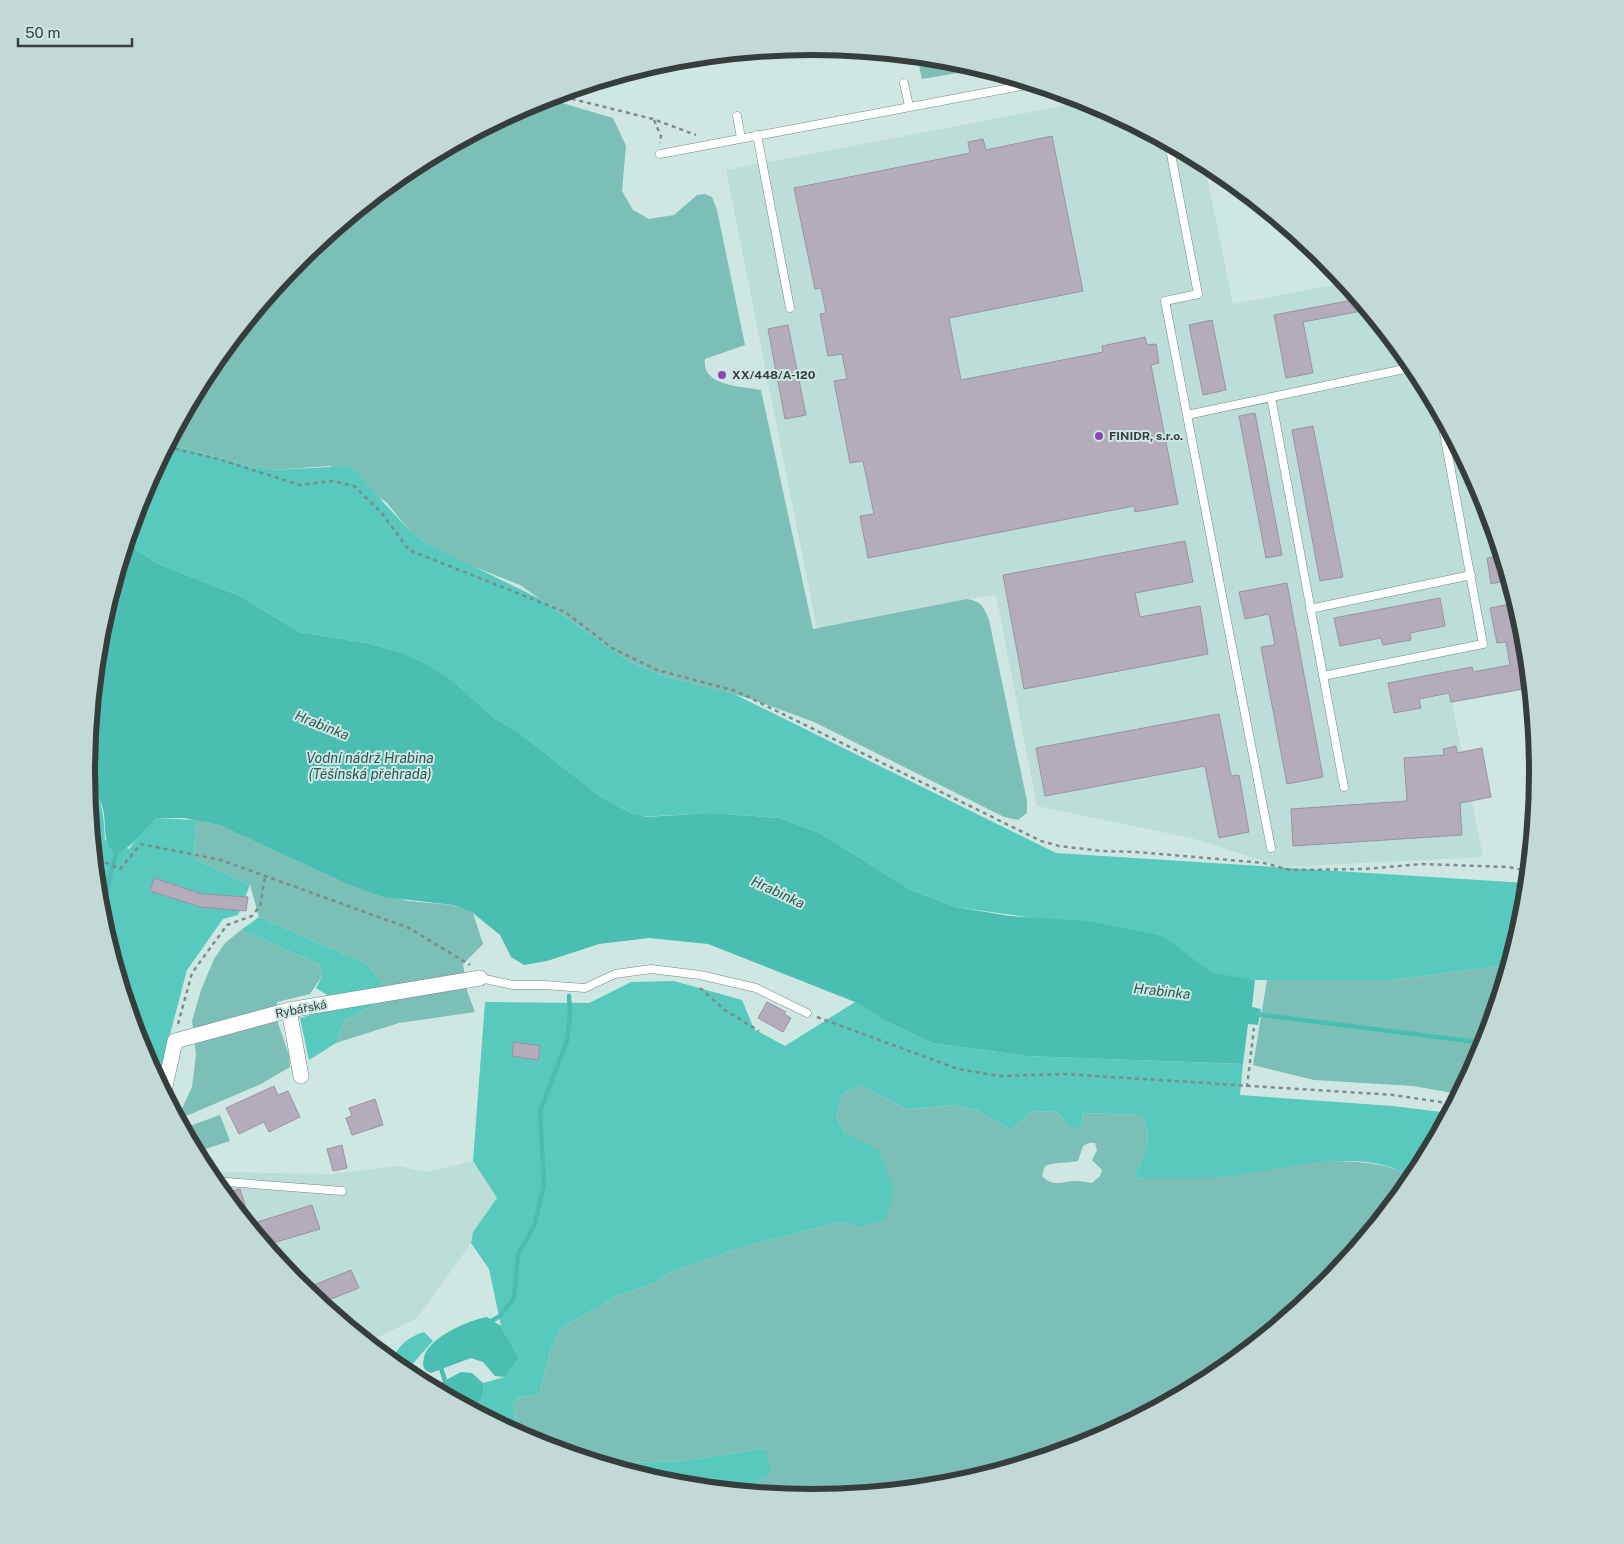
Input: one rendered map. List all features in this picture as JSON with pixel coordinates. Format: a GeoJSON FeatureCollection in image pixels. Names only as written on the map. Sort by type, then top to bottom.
{"type":"FeatureCollection","features":[{"type":"Feature","properties":{"kind":"street","name":"Rybářská"},"geometry":{"type":"LineString","coordinates":[[175,1040],[289,1010],[480,978]]}},
{"type":"Feature","properties":{"kind":"street"},"geometry":{"type":"LineString","coordinates":[[289,1010],[301,1076]]}},
{"type":"Feature","properties":{"kind":"street"},"geometry":{"type":"LineString","coordinates":[[166,1082],[175,1040]]}},
{"type":"Feature","properties":{"kind":"lane"},"geometry":{"type":"LineString","coordinates":[[904,83],[909,106]]}},
{"type":"Feature","properties":{"kind":"lane"},"geometry":{"type":"LineString","coordinates":[[660,154],[1020,86]]}},
{"type":"Feature","properties":{"kind":"lane"},"geometry":{"type":"LineString","coordinates":[[737,116],[741,138]]}},
{"type":"Feature","properties":{"kind":"lane"},"geometry":{"type":"LineString","coordinates":[[757,135],[790,308]]}},
{"type":"Feature","properties":{"kind":"lane"},"geometry":{"type":"LineString","coordinates":[[1170,151],[1198,294],[1165,301],[1271,848]]}},
{"type":"Feature","properties":{"kind":"lane"},"geometry":{"type":"LineString","coordinates":[[1187,414],[1404,369]]}},
{"type":"Feature","properties":{"kind":"lane"},"geometry":{"type":"LineString","coordinates":[[1270,397],[1344,787]]}},
{"type":"Feature","properties":{"kind":"lane"},"geometry":{"type":"LineString","coordinates":[[1323,676],[1483,644],[1444,435]]}},
{"type":"Feature","properties":{"kind":"lane"},"geometry":{"type":"LineString","coordinates":[[1310,609],[1470,576]]}},
{"type":"Feature","properties":{"kind":"lane"},"geometry":{"type":"LineString","coordinates":[[480,978],[513,985],[585,988],[615,974],[651,969],[756,988],[807,1013]]}},
{"type":"Feature","properties":{"kind":"lane"},"geometry":{"type":"LineString","coordinates":[[224,1182],[342,1191]]}},
{"type":"Feature","properties":{"kind":"path"},"geometry":{"type":"LineString","coordinates":[[569,98],[653,119],[715,143]]}},
{"type":"Feature","properties":{"kind":"path"},"geometry":{"type":"LineString","coordinates":[[653,119],[661,136],[660,154]]}},
{"type":"Feature","properties":{"kind":"path"},"geometry":{"type":"LineString","coordinates":[[173,448],[218,459],[300,485],[332,481],[354,486],[381,512],[409,550],[566,612],[612,648],[657,670],[736,691],[1041,841],[1059,846],[1102,851],[1137,852],[1264,863],[1290,870],[1365,869],[1422,864],[1508,867],[1522,870]]}},
{"type":"Feature","properties":{"kind":"path"},"geometry":{"type":"LineString","coordinates":[[101,861],[120,869],[141,844],[150,844],[221,860],[409,928],[468,961],[480,978]]}},
{"type":"Feature","properties":{"kind":"path"},"geometry":{"type":"LineString","coordinates":[[175,1040],[182,1004],[192,973],[227,925],[252,916],[260,906],[265,876]]}},
{"type":"Feature","properties":{"kind":"path"},"geometry":{"type":"LineString","coordinates":[[683,974],[725,1010],[759,1031]]}},
{"type":"Feature","properties":{"kind":"path"},"geometry":{"type":"LineString","coordinates":[[807,1013],[958,1069],[999,1076],[1064,1074],[1393,1096],[1448,1103]]}},
{"type":"Feature","properties":{"kind":"path"},"geometry":{"type":"LineString","coordinates":[[1248,1087],[1254,1028]]}},
{"type":"Feature","properties":{"kind":"shaded area"},"geometry":{"type":"Polygon","coordinates":[[[918,63],[965,72],[922,79],[918,63]]]}},
{"type":"Feature","properties":{"kind":"shaded area"},"geometry":{"type":"Polygon","coordinates":[[[559,102],[613,118],[626,146],[622,191],[633,210],[649,219],[674,215],[697,195],[705,194],[712,197],[717,210],[745,345],[705,359],[705,368],[709,375],[716,380],[733,386],[761,390],[813,629],[967,599],[979,603],[989,620],[1027,801],[1027,813],[1018,820],[1004,817],[814,722],[748,698],[663,676],[628,661],[520,585],[462,562],[428,544],[409,530],[386,502],[330,466],[271,470],[260,466],[256,468],[174,445],[191,413],[243,336],[273,299],[305,265],[339,233],[376,203],[454,151],[495,129],[559,102]]]}},
{"type":"Feature","properties":{"kind":"shaded area"},"geometry":{"type":"Polygon","coordinates":[[[1071,104],[1129,129],[1206,174],[1233,304],[1337,284],[1381,336],[1433,414],[1455,455],[1474,498],[1505,586],[1515,632],[1524,689],[1452,703],[1483,857],[1283,867],[1191,838],[1037,806],[996,595],[817,629],[726,170],[1071,104]]]}},
{"type":"Feature","properties":{"kind":"shaded area"},"geometry":{"type":"Polygon","coordinates":[[[174,445],[256,468],[260,466],[271,470],[350,466],[409,530],[428,544],[540,599],[628,661],[663,676],[734,694],[1056,853],[1520,883],[1505,958],[1503,966],[1390,980],[1255,980],[1231,978],[1213,973],[1162,936],[956,907],[911,890],[820,833],[780,818],[710,813],[639,817],[601,797],[518,732],[494,718],[452,680],[427,664],[404,653],[366,643],[299,632],[240,596],[156,563],[132,546],[150,498],[174,445]]]}},
{"type":"Feature","properties":{"kind":"shaded area"},"geometry":{"type":"Polygon","coordinates":[[[96,792],[103,816],[105,840],[129,849],[146,827],[157,818],[196,820],[194,859],[250,885],[238,915],[223,919],[187,970],[161,1070],[133,1002],[119,958],[101,866],[96,792]]]}},
{"type":"Feature","properties":{"kind":"shaded area"},"geometry":{"type":"Polygon","coordinates":[[[196,820],[219,825],[347,884],[408,901],[452,905],[473,913],[483,944],[463,964],[467,991],[475,1012],[399,1023],[336,1043],[344,1021],[383,1000],[383,984],[367,964],[259,917],[250,885],[194,859],[196,820]]]}},
{"type":"Feature","properties":{"kind":"shaded area"},"geometry":{"type":"Polygon","coordinates":[[[259,917],[367,964],[383,984],[383,1000],[344,1021],[336,1043],[309,1060],[300,1018],[329,1009],[329,996],[316,988],[323,975],[319,964],[241,930],[259,917]]]}},
{"type":"Feature","properties":{"kind":"shaded area"},"geometry":{"type":"Polygon","coordinates":[[[241,930],[319,964],[323,975],[310,994],[277,1002],[278,1023],[289,1055],[290,1067],[261,1084],[184,1117],[181,1111],[192,1087],[196,1055],[192,1021],[201,990],[214,959],[225,943],[241,930]]]}},
{"type":"Feature","properties":{"kind":"shaded area"},"geometry":{"type":"Polygon","coordinates":[[[1503,966],[1474,1046],[1453,1093],[1413,1086],[1314,1080],[1253,1065],[1267,980],[1390,980],[1503,966]]]}},
{"type":"Feature","properties":{"kind":"shaded area"},"geometry":{"type":"Polygon","coordinates":[[[674,981],[742,1000],[754,1029],[785,1046],[855,1002],[885,1021],[932,1043],[1027,1056],[1243,1064],[1240,1095],[1393,1106],[1443,1112],[1405,1175],[1393,1168],[1370,1163],[1345,1161],[1291,1166],[1219,1177],[1143,1179],[1133,1177],[1144,1154],[1148,1139],[1141,1115],[1083,1113],[1081,1127],[1075,1128],[1069,1126],[1057,1112],[1032,1111],[1011,1130],[979,1111],[956,1105],[906,1109],[860,1085],[843,1094],[836,1116],[844,1132],[879,1151],[894,1191],[886,1219],[859,1227],[839,1222],[740,1248],[671,1272],[652,1284],[617,1296],[561,1328],[550,1351],[539,1395],[519,1397],[514,1402],[513,1408],[517,1425],[476,1405],[482,1398],[483,1383],[505,1377],[519,1358],[501,1326],[489,1269],[471,1243],[473,1232],[497,1198],[473,1161],[485,1002],[589,1003],[631,982],[674,981]]]}},
{"type":"Feature","properties":{"kind":"shaded area"},"geometry":{"type":"Polygon","coordinates":[[[860,1085],[906,1109],[956,1105],[979,1111],[1011,1130],[1032,1111],[1057,1112],[1069,1126],[1081,1127],[1083,1113],[1141,1115],[1148,1139],[1144,1154],[1133,1177],[1143,1179],[1333,1161],[1374,1164],[1405,1174],[1351,1245],[1285,1311],[1248,1341],[1170,1393],[1129,1415],[1042,1451],[998,1465],[906,1483],[812,1489],[765,1487],[750,1486],[769,1476],[765,1448],[683,1461],[621,1463],[582,1451],[517,1425],[513,1408],[514,1402],[519,1397],[539,1395],[550,1351],[561,1328],[617,1296],[652,1284],[671,1272],[740,1248],[839,1222],[859,1227],[879,1152],[844,1132],[836,1116],[843,1094],[860,1085]],[[1089,1143],[1083,1146],[1078,1161],[1045,1166],[1042,1176],[1054,1183],[1076,1181],[1092,1183],[1100,1176],[1102,1170],[1092,1160],[1097,1150],[1095,1143],[1089,1143]]]}},
{"type":"Feature","properties":{"kind":"shaded area"},"geometry":{"type":"Polygon","coordinates":[[[220,1115],[230,1141],[203,1150],[189,1126],[220,1115]]]}},
{"type":"Feature","properties":{"kind":"shaded area"},"geometry":{"type":"Polygon","coordinates":[[[473,1161],[497,1198],[473,1232],[471,1243],[417,1318],[374,1339],[339,1311],[273,1245],[218,1172],[332,1174],[398,1166],[426,1172],[473,1161]]]}},
{"type":"Feature","properties":{"kind":"shaded area"},"geometry":{"type":"Polygon","coordinates":[[[424,1332],[433,1341],[411,1366],[395,1355],[404,1342],[424,1332]]]}},
{"type":"Feature","properties":{"kind":"shaded area"},"geometry":{"type":"Polygon","coordinates":[[[765,1448],[770,1467],[769,1476],[750,1486],[718,1483],[621,1463],[683,1461],[765,1448]]]}},
{"type":"Feature","properties":{"kind":"water","name":"Vodní nádrž Hrabina (Těšínská přehrada)"},"geometry":{"type":"Polygon","coordinates":[[[132,546],[156,563],[240,596],[299,632],[366,643],[404,653],[427,664],[452,680],[494,718],[518,732],[601,797],[633,814],[646,817],[710,813],[780,818],[820,833],[911,890],[956,907],[1010,916],[1088,921],[1163,936],[1213,973],[1255,980],[1252,1007],[1261,1009],[1258,1025],[1248,1024],[1243,1064],[1027,1056],[932,1043],[885,1021],[855,1002],[708,944],[649,938],[599,944],[547,961],[524,965],[511,957],[500,935],[473,913],[453,905],[384,897],[347,884],[219,825],[185,818],[157,818],[133,843],[115,854],[108,845],[102,805],[96,793],[95,772],[101,678],[119,586],[132,546]]]}},
{"type":"Feature","properties":{"kind":"water"},"geometry":{"type":"Polygon","coordinates":[[[487,1317],[501,1326],[519,1358],[505,1377],[495,1376],[483,1362],[471,1358],[431,1373],[426,1371],[423,1365],[424,1358],[433,1344],[460,1326],[487,1317]]]}},
{"type":"Feature","properties":{"kind":"water"},"geometry":{"type":"Polygon","coordinates":[[[461,1372],[472,1373],[483,1383],[482,1398],[476,1405],[439,1384],[461,1372]]]}},
{"type":"Feature","properties":{"kind":"building"},"geometry":{"type":"Polygon","coordinates":[[[1052,136],[1083,291],[949,318],[961,380],[1103,352],[1102,346],[1145,337],[1147,345],[1156,344],[1159,363],[1151,365],[1178,504],[1135,512],[1134,506],[868,558],[860,516],[874,514],[863,461],[850,463],[834,381],[847,379],[842,354],[828,356],[820,314],[826,313],[821,288],[815,289],[794,188],[970,153],[968,142],[983,139],[986,150],[1052,136]]]}},
{"type":"Feature","properties":{"kind":"building"},"geometry":{"type":"Polygon","coordinates":[[[1352,300],[1361,311],[1303,322],[1313,373],[1286,378],[1274,315],[1352,300]]]}},
{"type":"Feature","properties":{"kind":"building"},"geometry":{"type":"Polygon","coordinates":[[[1212,320],[1226,390],[1203,395],[1189,325],[1212,320]]]}},
{"type":"Feature","properties":{"kind":"building"},"geometry":{"type":"Polygon","coordinates":[[[788,325],[806,415],[785,419],[768,329],[788,325]]]}},
{"type":"Feature","properties":{"kind":"building"},"geometry":{"type":"Polygon","coordinates":[[[1255,413],[1282,555],[1266,558],[1239,416],[1255,413]]]}},
{"type":"Feature","properties":{"kind":"building"},"geometry":{"type":"Polygon","coordinates":[[[1313,426],[1343,577],[1320,581],[1292,430],[1313,426]]]}},
{"type":"Feature","properties":{"kind":"building"},"geometry":{"type":"Polygon","coordinates":[[[1185,541],[1193,582],[1135,593],[1140,617],[1200,606],[1208,654],[1024,689],[1003,575],[1185,541]]]}},
{"type":"Feature","properties":{"kind":"building"},"geometry":{"type":"Polygon","coordinates":[[[1496,557],[1503,581],[1491,584],[1487,558],[1496,557]]]}},
{"type":"Feature","properties":{"kind":"building"},"geometry":{"type":"Polygon","coordinates":[[[1287,583],[1323,777],[1287,784],[1261,647],[1275,645],[1269,614],[1245,619],[1239,592],[1287,583]]]}},
{"type":"Feature","properties":{"kind":"building"},"geometry":{"type":"Polygon","coordinates":[[[1440,598],[1445,626],[1410,633],[1411,640],[1383,645],[1381,638],[1340,646],[1334,618],[1440,598]]]}},
{"type":"Feature","properties":{"kind":"building"},"geometry":{"type":"Polygon","coordinates":[[[1509,604],[1524,689],[1451,702],[1449,693],[1419,699],[1421,708],[1394,713],[1388,683],[1472,667],[1473,672],[1510,665],[1506,642],[1497,643],[1490,608],[1509,604]]]}},
{"type":"Feature","properties":{"kind":"building"},"geometry":{"type":"Polygon","coordinates":[[[1219,714],[1231,776],[1239,775],[1249,832],[1219,838],[1205,766],[1045,796],[1036,748],[1219,714]]]}},
{"type":"Feature","properties":{"kind":"building"},"geometry":{"type":"Polygon","coordinates":[[[1456,746],[1457,753],[1482,748],[1491,797],[1460,803],[1462,835],[1293,846],[1291,809],[1407,801],[1404,758],[1444,755],[1443,749],[1456,746]]]}},
{"type":"Feature","properties":{"kind":"building"},"geometry":{"type":"Polygon","coordinates":[[[154,878],[202,894],[248,897],[246,911],[201,907],[150,891],[154,878]]]}},
{"type":"Feature","properties":{"kind":"building"},"geometry":{"type":"Polygon","coordinates":[[[767,1002],[786,1012],[784,1014],[791,1018],[783,1032],[758,1018],[767,1002]]]}},
{"type":"Feature","properties":{"kind":"building"},"geometry":{"type":"Polygon","coordinates":[[[514,1042],[540,1046],[538,1060],[512,1056],[514,1042]]]}},
{"type":"Feature","properties":{"kind":"building"},"geometry":{"type":"Polygon","coordinates":[[[274,1086],[278,1095],[288,1091],[300,1117],[269,1132],[264,1122],[239,1134],[226,1108],[274,1086]]]}},
{"type":"Feature","properties":{"kind":"building"},"geometry":{"type":"Polygon","coordinates":[[[375,1099],[383,1125],[352,1135],[346,1118],[352,1116],[349,1108],[375,1099]]]}},
{"type":"Feature","properties":{"kind":"building"},"geometry":{"type":"Polygon","coordinates":[[[342,1145],[347,1168],[333,1171],[327,1149],[342,1145]]]}},
{"type":"Feature","properties":{"kind":"building"},"geometry":{"type":"Polygon","coordinates":[[[240,1189],[248,1214],[243,1208],[231,1191],[240,1189]]]}},
{"type":"Feature","properties":{"kind":"building"},"geometry":{"type":"Polygon","coordinates":[[[312,1205],[320,1229],[272,1243],[255,1223],[312,1205]]]}},
{"type":"Feature","properties":{"kind":"building"},"geometry":{"type":"Polygon","coordinates":[[[351,1270],[359,1288],[328,1300],[312,1286],[351,1270]]]}},
{"type":"Feature","properties":{"kind":"waterway"},"geometry":{"type":"LineString","coordinates":[[113,865],[117,850]]}},
{"type":"Feature","properties":{"kind":"waterway"},"geometry":{"type":"LineString","coordinates":[[106,894],[112,867]]}},
{"type":"Feature","properties":{"kind":"waterway"},"geometry":{"type":"LineString","coordinates":[[488,1323],[500,1316],[514,1298],[518,1254],[535,1224],[544,1183],[540,1111],[567,1041],[570,1014],[569,996]]}},
{"type":"Feature","properties":{"kind":"waterway","name":"Hrabinka"},"geometry":{"type":"LineString","coordinates":[[1255,1014],[1476,1042]]}},
{"type":"Feature","properties":{"kind":"waterway"},"geometry":{"type":"LineString","coordinates":[[440,1365],[447,1387]]}},
{"type":"Feature","properties":{"kind":"place","name":"XX/448/A-120"},"geometry":{"type":"Point","coordinates":[722,375]}},
{"type":"Feature","properties":{"kind":"place","name":"FINIDR, s.r.o."},"geometry":{"type":"Point","coordinates":[1099,436]}}]}
